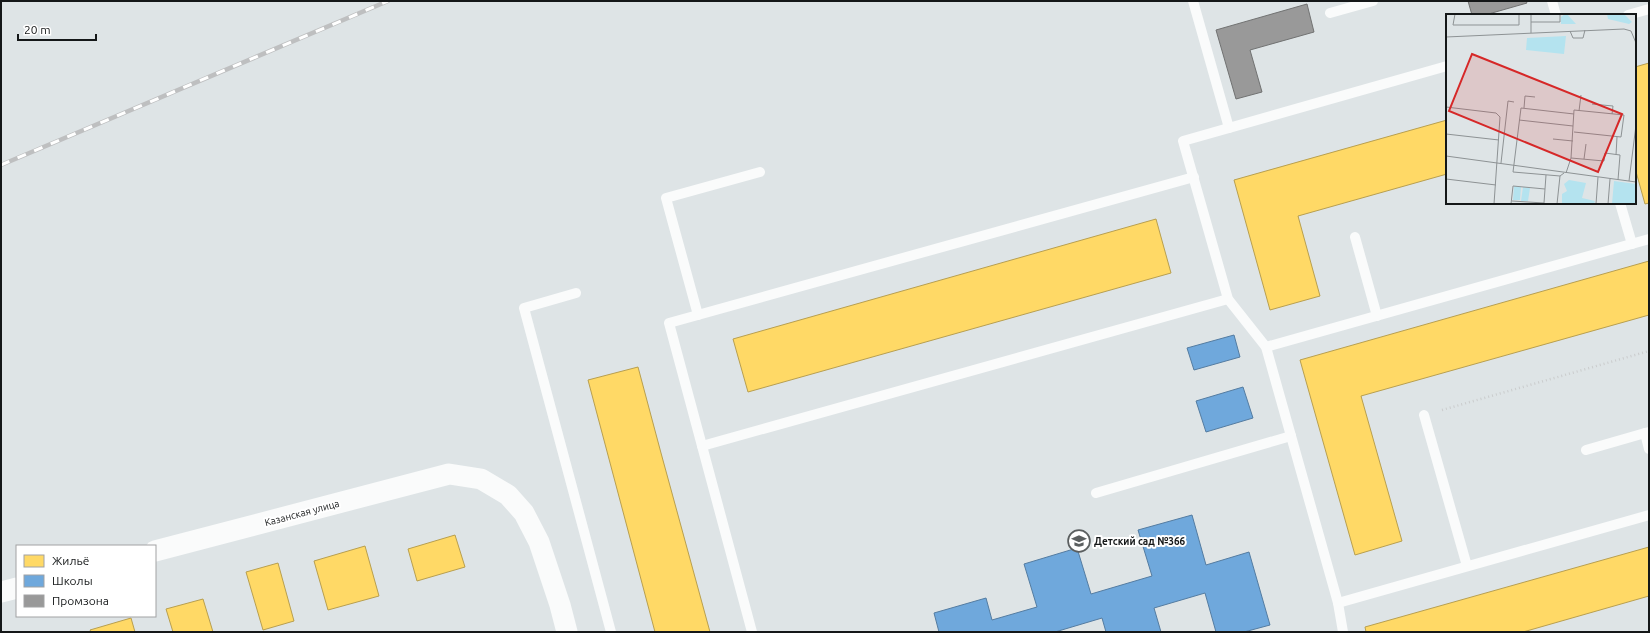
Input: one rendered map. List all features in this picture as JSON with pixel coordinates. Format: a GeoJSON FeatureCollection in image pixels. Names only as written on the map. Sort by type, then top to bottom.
{"type":"FeatureCollection","features":[{"type":"Feature","properties":{"kind":"street","name":"Казанская улица"},"geometry":{"type":"LineString","coordinates":[[156,551],[448,474],[481,479],[508,495],[524,513],[539,542],[560,605],[567,632]]}},
{"type":"Feature","properties":{"kind":"street"},"geometry":{"type":"LineString","coordinates":[[1,592],[16,588]]}},
{"type":"Feature","properties":{"kind":"lane"},"geometry":{"type":"LineString","coordinates":[[1193,1],[1229,128]]}},
{"type":"Feature","properties":{"kind":"lane"},"geometry":{"type":"LineString","coordinates":[[1330,13],[1373,1]]}},
{"type":"Feature","properties":{"kind":"lane"},"geometry":{"type":"LineString","coordinates":[[1552,1],[1556,14]]}},
{"type":"Feature","properties":{"kind":"lane"},"geometry":{"type":"LineString","coordinates":[[1632,14],[1649,9]]}},
{"type":"Feature","properties":{"kind":"lane"},"geometry":{"type":"LineString","coordinates":[[1343,632],[1338,603],[1266,347],[1228,299],[1183,141],[1446,66]]}},
{"type":"Feature","properties":{"kind":"lane"},"geometry":{"type":"LineString","coordinates":[[698,315],[666,198],[760,172]]}},
{"type":"Feature","properties":{"kind":"lane"},"geometry":{"type":"LineString","coordinates":[[752,632],[669,323],[1194,177]]}},
{"type":"Feature","properties":{"kind":"lane"},"geometry":{"type":"LineString","coordinates":[[1620,204],[1632,244]]}},
{"type":"Feature","properties":{"kind":"lane"},"geometry":{"type":"LineString","coordinates":[[1355,237],[1377,316]]}},
{"type":"Feature","properties":{"kind":"lane"},"geometry":{"type":"LineString","coordinates":[[1266,347],[1649,239]]}},
{"type":"Feature","properties":{"kind":"lane"},"geometry":{"type":"LineString","coordinates":[[576,293],[524,308],[612,632]]}},
{"type":"Feature","properties":{"kind":"lane"},"geometry":{"type":"LineString","coordinates":[[702,446],[1228,299]]}},
{"type":"Feature","properties":{"kind":"lane"},"geometry":{"type":"LineString","coordinates":[[1424,415],[1467,566]]}},
{"type":"Feature","properties":{"kind":"lane"},"geometry":{"type":"LineString","coordinates":[[1586,450],[1647,433],[1649,449]]}},
{"type":"Feature","properties":{"kind":"lane"},"geometry":{"type":"LineString","coordinates":[[1096,493],[1291,436]]}},
{"type":"Feature","properties":{"kind":"lane"},"geometry":{"type":"LineString","coordinates":[[1338,603],[1649,515]]}},
{"type":"Feature","properties":{"kind":"path"},"geometry":{"type":"LineString","coordinates":[[1424,415],[1649,351]]}},
{"type":"Feature","properties":{"kind":"building: Жильё"},"geometry":{"type":"Polygon","coordinates":[[[1649,63],[1649,203],[1645,204],[1636,172],[1636,67],[1649,63]]]}},
{"type":"Feature","properties":{"kind":"building: Жильё"},"geometry":{"type":"Polygon","coordinates":[[[1446,120],[1446,174],[1298,216],[1320,296],[1270,310],[1234,180],[1446,120]]]}},
{"type":"Feature","properties":{"kind":"building: Жильё"},"geometry":{"type":"Polygon","coordinates":[[[1156,219],[1171,273],[748,392],[733,339],[1156,219]]]}},
{"type":"Feature","properties":{"kind":"building: Жильё"},"geometry":{"type":"Polygon","coordinates":[[[1649,261],[1649,315],[1361,396],[1402,541],[1355,555],[1300,360],[1649,261]]]}},
{"type":"Feature","properties":{"kind":"building: Жильё"},"geometry":{"type":"Polygon","coordinates":[[[638,367],[710,632],[655,632],[588,380],[638,367]]]}},
{"type":"Feature","properties":{"kind":"building: Жильё"},"geometry":{"type":"Polygon","coordinates":[[[455,535],[465,567],[417,581],[408,549],[455,535]]]}},
{"type":"Feature","properties":{"kind":"building: Жильё"},"geometry":{"type":"Polygon","coordinates":[[[365,546],[379,596],[328,610],[314,561],[365,546]]]}},
{"type":"Feature","properties":{"kind":"building: Жильё"},"geometry":{"type":"Polygon","coordinates":[[[1649,547],[1649,596],[1523,632],[1366,632],[1365,627],[1649,547]]]}},
{"type":"Feature","properties":{"kind":"building: Жильё"},"geometry":{"type":"Polygon","coordinates":[[[278,563],[294,621],[263,630],[246,572],[278,563]]]}},
{"type":"Feature","properties":{"kind":"building: Жильё"},"geometry":{"type":"Polygon","coordinates":[[[203,599],[213,632],[173,632],[166,609],[203,599]]]}},
{"type":"Feature","properties":{"kind":"building: Жильё"},"geometry":{"type":"Polygon","coordinates":[[[131,618],[135,632],[91,632],[90,630],[131,618]]]}},
{"type":"Feature","properties":{"kind":"building: Школы"},"geometry":{"type":"Polygon","coordinates":[[[1234,335],[1240,357],[1194,370],[1187,348],[1234,335]]]}},
{"type":"Feature","properties":{"kind":"building: Школы"},"geometry":{"type":"Polygon","coordinates":[[[1243,387],[1253,418],[1206,432],[1196,401],[1243,387]]]}},
{"type":"Feature","properties":{"kind":"building: Школы"},"geometry":{"type":"Polygon","coordinates":[[[1192,515],[1206,565],[1249,552],[1270,625],[1244,632],[1216,632],[1205,593],[1154,608],[1161,632],[1106,632],[1102,618],[1055,632],[939,632],[934,613],[986,598],[992,620],[1037,607],[1024,564],[1077,548],[1091,594],[1152,576],[1138,530],[1192,515]]]}},
{"type":"Feature","properties":{"kind":"building: Промзона"},"geometry":{"type":"Polygon","coordinates":[[[1468,1],[1526,1],[1527,3],[1488,14],[1472,14],[1468,1]]]}},
{"type":"Feature","properties":{"kind":"building: Промзона"},"geometry":{"type":"Polygon","coordinates":[[[1307,4],[1314,32],[1250,50],[1262,92],[1236,99],[1216,30],[1307,4]]]}},
{"type":"Feature","properties":{"kind":"railway"},"geometry":{"type":"LineString","coordinates":[[1,165],[388,1]]}},
{"type":"Feature","properties":{"kind":"place","name":"Детский сад №366"},"geometry":{"type":"Point","coordinates":[1079,541]}}]}
